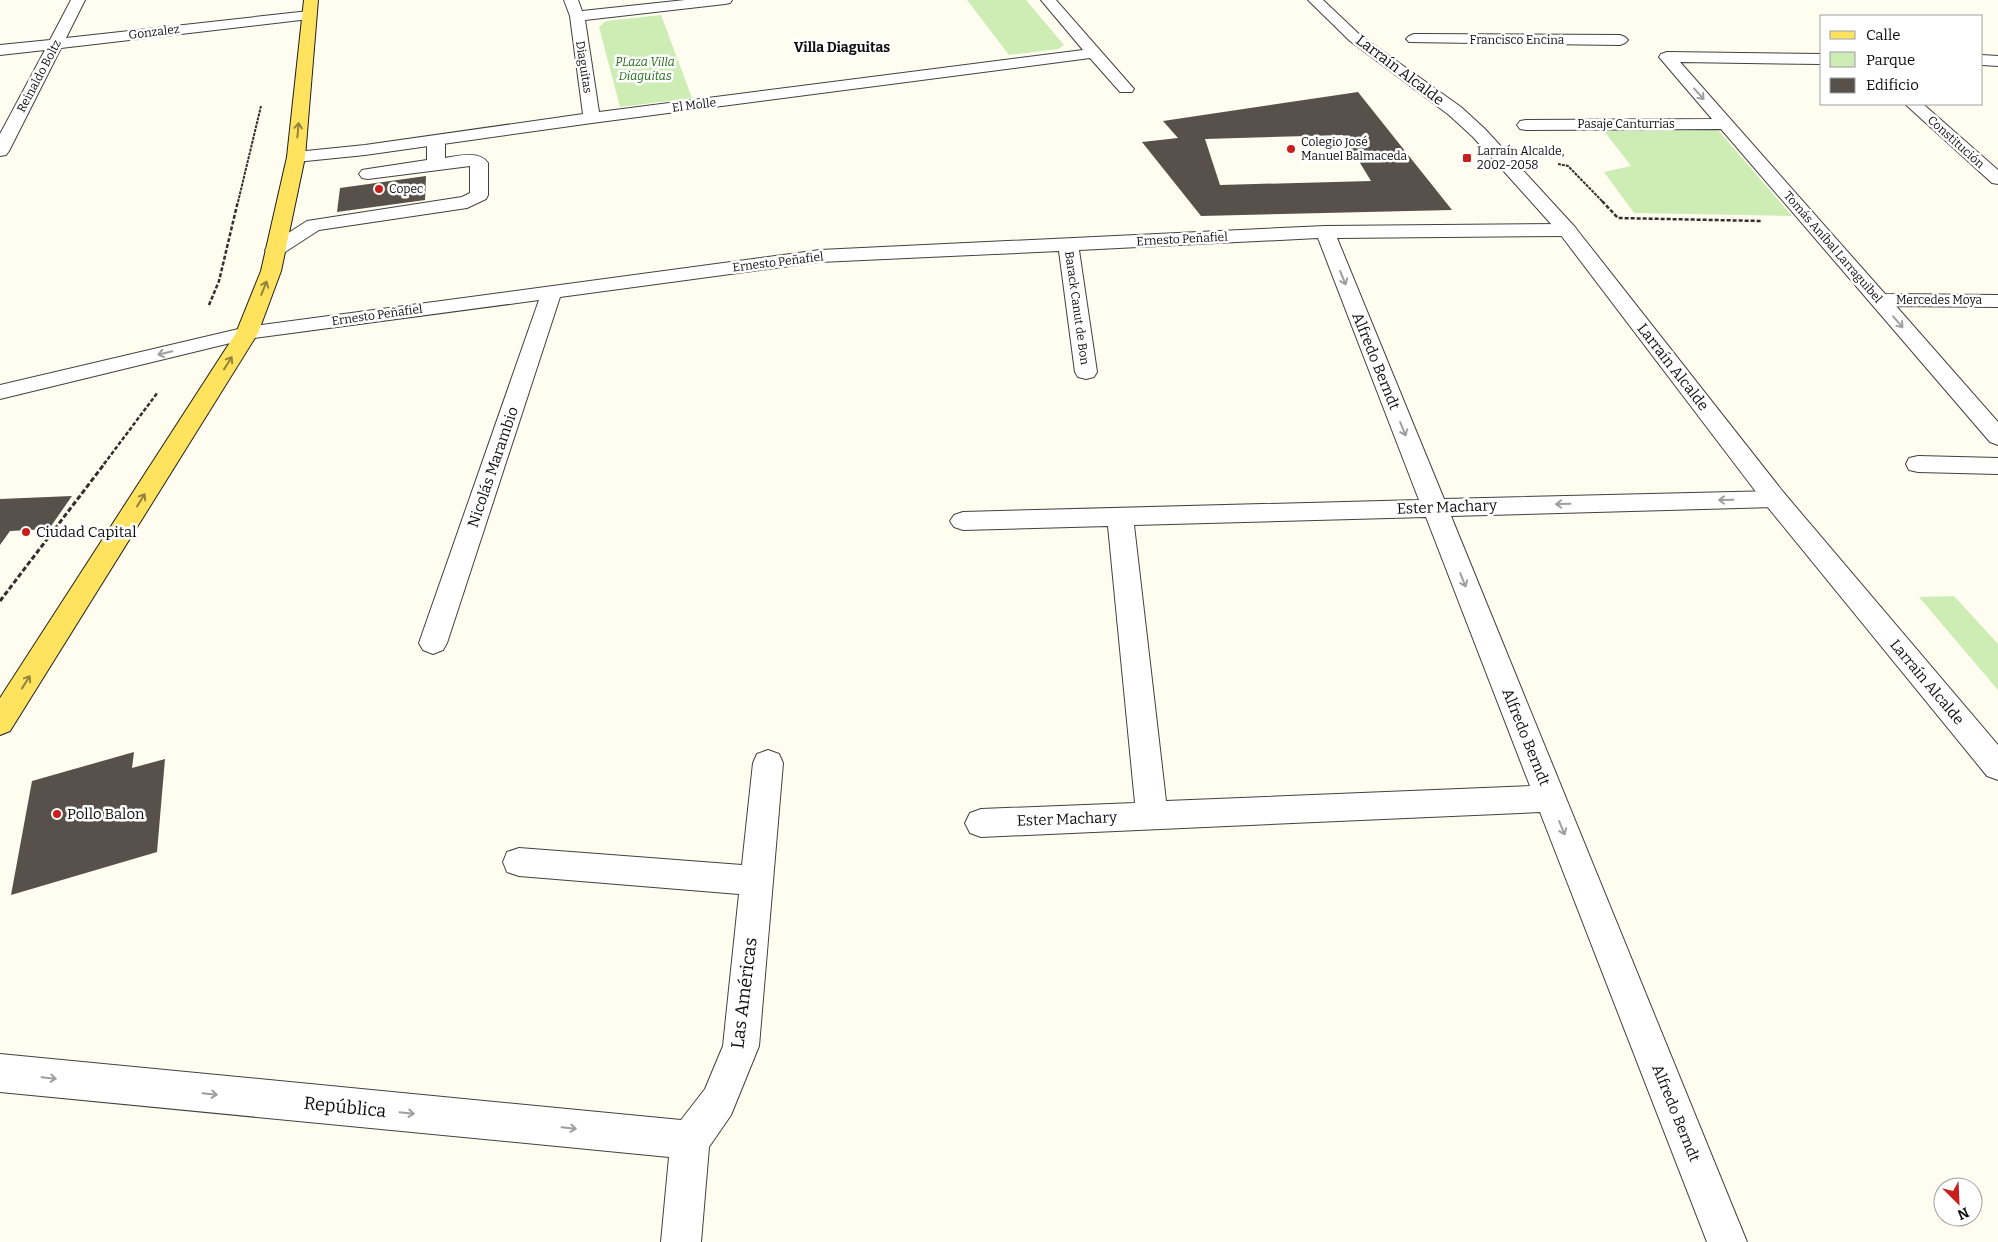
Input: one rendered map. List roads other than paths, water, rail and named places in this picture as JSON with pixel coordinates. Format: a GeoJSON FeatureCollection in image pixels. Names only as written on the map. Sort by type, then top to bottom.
{"type":"FeatureCollection","features":[{"type":"Feature","properties":{"kind":"main road"},"geometry":{"type":"LineString","coordinates":[[0,723],[247,334],[271,271],[296,157],[310,7]]}},
{"type":"Feature","properties":{"kind":"street","name":"Reinaldo Boltz"},"geometry":{"type":"LineString","coordinates":[[0,151],[78,0]]}},
{"type":"Feature","properties":{"kind":"street","name":"Diaguitas"},"geometry":{"type":"LineString","coordinates":[[571,0],[577,16],[592,118]]}},
{"type":"Feature","properties":{"kind":"street"},"geometry":{"type":"LineString","coordinates":[[577,16],[726,0]]}},
{"type":"Feature","properties":{"kind":"street"},"geometry":{"type":"LineString","coordinates":[[1048,0],[1126,89]]}},
{"type":"Feature","properties":{"kind":"street","name":"Larraín Alcalde"},"geometry":{"type":"LineString","coordinates":[[1315,0],[1355,38],[1455,111],[1479,133],[1567,230],[1775,498],[1998,766]]}},
{"type":"Feature","properties":{"kind":"street","name":"Gonzalez"},"geometry":{"type":"LineString","coordinates":[[0,50],[56,44],[310,7]]}},
{"type":"Feature","properties":{"kind":"street","name":"Francisco Encina"},"geometry":{"type":"LineString","coordinates":[[1414,40],[1620,40]]}},
{"type":"Feature","properties":{"kind":"street","name":"El Molle"},"geometry":{"type":"LineString","coordinates":[[296,157],[436,141],[592,118],[1093,53]]}},
{"type":"Feature","properties":{"kind":"street","name":"Tomás Aníbal Larraguibel"},"geometry":{"type":"LineString","coordinates":[[1820,58],[1667,57],[1998,437]]}},
{"type":"Feature","properties":{"kind":"street"},"geometry":{"type":"LineString","coordinates":[[1983,60],[1998,61]]}},
{"type":"Feature","properties":{"kind":"street","name":"Constitución"},"geometry":{"type":"LineString","coordinates":[[1914,105],[1998,179]]}},
{"type":"Feature","properties":{"kind":"street","name":"Pasaje Canturrias"},"geometry":{"type":"LineString","coordinates":[[1526,125],[1726,124]]}},
{"type":"Feature","properties":{"kind":"street"},"geometry":{"type":"LineString","coordinates":[[436,141],[436,164]]}},
{"type":"Feature","properties":{"kind":"street"},"geometry":{"type":"LineString","coordinates":[[276,250],[314,226],[366,213],[467,202],[479,195],[479,163],[472,160],[436,164],[367,179],[365,150]]}},
{"type":"Feature","properties":{"kind":"street","name":"Ernesto Peñafiel"},"geometry":{"type":"LineString","coordinates":[[0,392],[247,334],[820,256],[1325,232],[1567,230]]}},
{"type":"Feature","properties":{"kind":"street","name":"Alfredo Berndt"},"geometry":{"type":"LineString","coordinates":[[1325,232],[1727,1242]]}},
{"type":"Feature","properties":{"kind":"street","name":"Barack Canut de Bon"},"geometry":{"type":"LineString","coordinates":[[1068,244],[1086,372]]}},
{"type":"Feature","properties":{"kind":"street","name":"Nicolás Marambio"},"geometry":{"type":"LineString","coordinates":[[433,643],[552,291]]}},
{"type":"Feature","properties":{"kind":"street","name":"Mercedes Moya"},"geometry":{"type":"LineString","coordinates":[[1879,300],[1998,301]]}},
{"type":"Feature","properties":{"kind":"street"},"geometry":{"type":"LineString","coordinates":[[1918,464],[1998,466]]}},
{"type":"Feature","properties":{"kind":"street","name":"Ester Machary"},"geometry":{"type":"LineString","coordinates":[[963,522],[1775,498]]}},
{"type":"Feature","properties":{"kind":"street"},"geometry":{"type":"LineString","coordinates":[[1120,517],[1152,815]]}},
{"type":"Feature","properties":{"kind":"street","name":"Las Américas"},"geometry":{"type":"LineString","coordinates":[[690,1140],[718,1102],[741,1046],[768,763]]}},
{"type":"Feature","properties":{"kind":"street","name":"Ester Machary"},"geometry":{"type":"LineString","coordinates":[[981,823],[1550,798]]}},
{"type":"Feature","properties":{"kind":"street"},"geometry":{"type":"LineString","coordinates":[[519,862],[757,881]]}},
{"type":"Feature","properties":{"kind":"street","name":"República"},"geometry":{"type":"LineString","coordinates":[[0,1073],[690,1140]]}},
{"type":"Feature","properties":{"kind":"street"},"geometry":{"type":"LineString","coordinates":[[681,1242],[690,1140]]}},
{"type":"Feature","properties":{"kind":"place","name":"Colegio José Manuel Balmaceda"},"geometry":{"type":"Point","coordinates":[1291,149]}},
{"type":"Feature","properties":{"kind":"place","name":"Larraín Alcalde, 2002-2058"},"geometry":{"type":"Point","coordinates":[1467,158]}},
{"type":"Feature","properties":{"kind":"place","name":"Copec"},"geometry":{"type":"Point","coordinates":[379,189]}},
{"type":"Feature","properties":{"kind":"place","name":"Ciudad Capital"},"geometry":{"type":"Point","coordinates":[26,532]}},
{"type":"Feature","properties":{"kind":"place","name":"Pollo Balon"},"geometry":{"type":"Point","coordinates":[57,814]}},
{"type":"Feature","properties":{"kind":"district","name":"Villa Diaguitas"},"geometry":{"type":"Point","coordinates":[842,47]}},
{"type":"Feature","properties":{"kind":"park label","name":"PLaza Villa Diaguitas"},"geometry":{"type":"Point","coordinates":[645,69]}}]}
